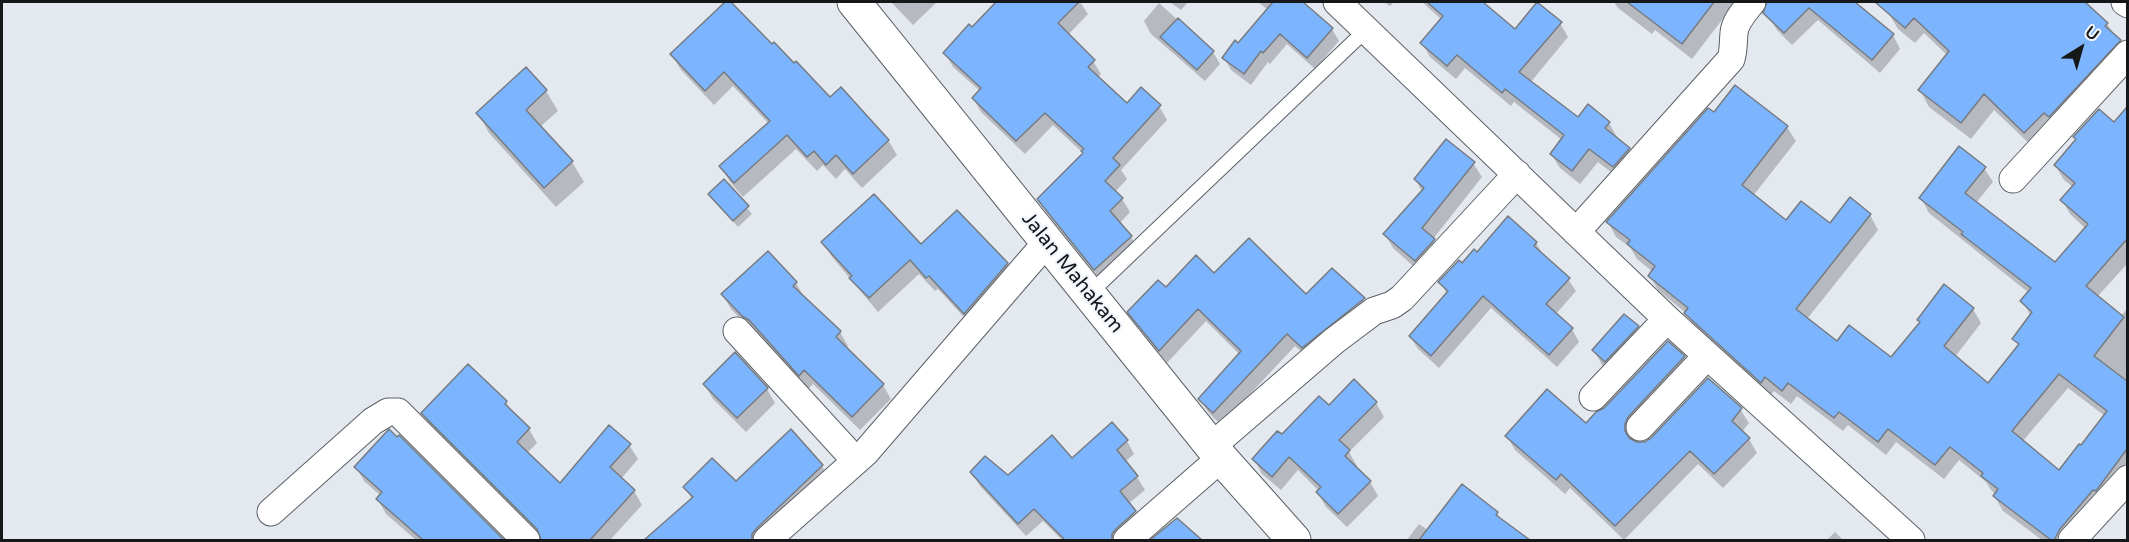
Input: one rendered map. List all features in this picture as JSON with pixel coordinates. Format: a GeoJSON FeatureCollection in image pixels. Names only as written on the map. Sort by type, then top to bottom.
{"type":"FeatureCollection","features":[{"type":"Feature","properties":{"kind":"main road","name":"Jalan Mahakam"},"geometry":{"type":"LineString","coordinates":[[854,2],[1217,452],[1294,540]]}},
{"type":"Feature","properties":{"kind":"street"},"geometry":{"type":"LineString","coordinates":[[1337,2],[1667,320],[1911,540]]}},
{"type":"Feature","properties":{"kind":"street"},"geometry":{"type":"LineString","coordinates":[[1576,231],[1731,59],[1734,32],[1738,20],[1752,2]]}},
{"type":"Feature","properties":{"kind":"street"},"geometry":{"type":"LineString","coordinates":[[2013,179],[2127,54]]}},
{"type":"Feature","properties":{"kind":"street"},"geometry":{"type":"LineString","coordinates":[[1127,540],[1334,341],[1374,311],[1392,305],[1402,298],[1517,174]]}},
{"type":"Feature","properties":{"kind":"street"},"geometry":{"type":"LineString","coordinates":[[767,540],[865,453],[1047,242]]}},
{"type":"Feature","properties":{"kind":"street"},"geometry":{"type":"LineString","coordinates":[[1593,397],[1667,320]]}},
{"type":"Feature","properties":{"kind":"street"},"geometry":{"type":"LineString","coordinates":[[737,331],[856,461]]}},
{"type":"Feature","properties":{"kind":"street"},"geometry":{"type":"LineString","coordinates":[[1640,427],[1707,356]]}},
{"type":"Feature","properties":{"kind":"street"},"geometry":{"type":"LineString","coordinates":[[271,512],[373,421],[388,412],[398,412],[526,540]]}},
{"type":"Feature","properties":{"kind":"street"},"geometry":{"type":"LineString","coordinates":[[2072,540],[2127,479]]}},
{"type":"Feature","properties":{"kind":"lane"},"geometry":{"type":"LineString","coordinates":[[1089,294],[1366,30]]}},
{"type":"Feature","properties":{"kind":"building"},"geometry":{"type":"Polygon","coordinates":[[[725,2],[731,2],[772,44],[774,42],[794,63],[796,61],[830,97],[841,87],[889,140],[853,174],[836,155],[826,165],[814,151],[807,157],[787,135],[734,183],[719,166],[770,121],[724,72],[705,91],[670,54],[725,2]]]}},
{"type":"Feature","properties":{"kind":"building"},"geometry":{"type":"Polygon","coordinates":[[[996,2],[1079,2],[1058,23],[1095,60],[1088,67],[1127,103],[1141,87],[1161,105],[1113,158],[1120,165],[1105,181],[1123,198],[1110,211],[1132,236],[1094,270],[1037,199],[1083,153],[1081,151],[1084,149],[1045,113],[1016,141],[972,98],[981,88],[943,53],[969,24],[972,27],[996,2]]]}},
{"type":"Feature","properties":{"kind":"building"},"geometry":{"type":"Polygon","coordinates":[[[1273,2],[1303,2],[1333,28],[1307,58],[1280,34],[1263,53],[1261,51],[1244,74],[1222,58],[1235,40],[1238,43],[1273,2]]]}},
{"type":"Feature","properties":{"kind":"building"},"geometry":{"type":"Polygon","coordinates":[[[1427,2],[1483,2],[1515,29],[1537,2],[1562,22],[1519,72],[1578,117],[1588,104],[1610,122],[1605,128],[1630,148],[1613,167],[1589,149],[1572,171],[1550,154],[1564,135],[1505,89],[1502,93],[1457,55],[1447,66],[1420,43],[1443,16],[1427,2]]]}},
{"type":"Feature","properties":{"kind":"building"},"geometry":{"type":"Polygon","coordinates":[[[1627,2],[1714,2],[1682,44],[1627,2]]]}},
{"type":"Feature","properties":{"kind":"building"},"geometry":{"type":"Polygon","coordinates":[[[1767,2],[1855,2],[1894,34],[1872,60],[1809,8],[1784,33],[1763,13],[1767,2]]]}},
{"type":"Feature","properties":{"kind":"building"},"geometry":{"type":"Polygon","coordinates":[[[1875,2],[2085,2],[2108,23],[2105,26],[2121,40],[2049,117],[2044,113],[2024,133],[1984,94],[1961,123],[1918,90],[1949,51],[1914,18],[1905,28],[1875,2]]]}},
{"type":"Feature","properties":{"kind":"building"},"geometry":{"type":"Polygon","coordinates":[[[1178,18],[1214,51],[1197,70],[1160,37],[1178,18]]]}},
{"type":"Feature","properties":{"kind":"building"},"geometry":{"type":"Polygon","coordinates":[[[526,67],[547,90],[526,110],[573,161],[544,188],[476,113],[526,67]]]}},
{"type":"Feature","properties":{"kind":"building"},"geometry":{"type":"Polygon","coordinates":[[[1735,85],[1788,126],[1742,185],[1786,220],[1801,201],[1830,223],[1850,197],[1871,214],[1796,309],[1837,341],[1849,325],[1891,357],[1920,322],[1917,320],[1944,284],[1974,308],[1944,346],[1988,383],[2019,344],[2012,339],[2032,312],[2020,301],[2031,288],[1919,198],[1959,146],[1986,167],[1965,193],[2055,262],[2088,224],[2060,200],[2075,183],[2054,165],[2076,139],[2073,137],[2099,109],[2114,122],[2127,107],[2127,239],[2086,286],[2124,317],[2094,356],[2127,381],[2127,449],[2096,491],[2093,490],[2060,529],[2054,540],[1993,496],[1998,489],[1981,476],[1983,473],[1950,447],[1935,465],[1888,429],[1878,442],[1839,412],[1834,418],[1788,383],[1782,391],[1765,377],[1761,383],[1684,313],[1688,308],[1648,276],[1655,266],[1627,244],[1630,240],[1606,222],[1708,108],[1714,112],[1735,85]],[[2059,374],[2012,431],[2059,470],[2107,411],[2059,374]]]}},
{"type":"Feature","properties":{"kind":"building"},"geometry":{"type":"Polygon","coordinates":[[[1446,139],[1475,162],[1422,228],[1435,239],[1415,261],[1383,234],[1424,188],[1414,179],[1446,139]]]}},
{"type":"Feature","properties":{"kind":"building"},"geometry":{"type":"Polygon","coordinates":[[[724,179],[749,206],[733,221],[708,194],[724,179]]]}},
{"type":"Feature","properties":{"kind":"building"},"geometry":{"type":"Polygon","coordinates":[[[874,194],[921,244],[957,210],[1008,263],[964,314],[929,276],[926,278],[910,260],[869,298],[849,278],[852,276],[821,242],[874,194]]]}},
{"type":"Feature","properties":{"kind":"building"},"geometry":{"type":"Polygon","coordinates":[[[1508,216],[1537,242],[1534,246],[1570,278],[1546,304],[1573,328],[1549,355],[1483,296],[1431,356],[1409,336],[1448,291],[1438,282],[1459,260],[1462,263],[1474,249],[1477,252],[1508,216]]]}},
{"type":"Feature","properties":{"kind":"building"},"geometry":{"type":"Polygon","coordinates":[[[1249,238],[1306,294],[1332,268],[1365,298],[1302,348],[1287,334],[1213,413],[1198,399],[1241,351],[1198,309],[1159,351],[1127,312],[1158,280],[1166,287],[1196,255],[1214,273],[1249,238]]]}},
{"type":"Feature","properties":{"kind":"building"},"geometry":{"type":"Polygon","coordinates":[[[768,251],[797,282],[793,286],[841,331],[836,337],[884,384],[852,417],[804,370],[799,376],[749,320],[742,316],[721,294],[768,251]]]}},
{"type":"Feature","properties":{"kind":"building"},"geometry":{"type":"Polygon","coordinates":[[[1624,314],[1639,326],[1605,362],[1592,350],[1624,314]]]}},
{"type":"Feature","properties":{"kind":"building"},"geometry":{"type":"Polygon","coordinates":[[[1668,341],[1685,356],[1628,417],[1625,431],[1629,438],[1637,442],[1645,442],[1651,438],[1708,378],[1742,408],[1732,421],[1750,438],[1714,474],[1690,451],[1615,526],[1561,474],[1556,480],[1505,436],[1547,389],[1586,423],[1596,412],[1604,408],[1668,341]]]}},
{"type":"Feature","properties":{"kind":"building"},"geometry":{"type":"Polygon","coordinates":[[[735,352],[768,388],[737,418],[703,384],[735,352]]]}},
{"type":"Feature","properties":{"kind":"building"},"geometry":{"type":"Polygon","coordinates":[[[468,364],[507,401],[505,404],[530,428],[517,442],[560,483],[609,425],[631,444],[610,467],[635,490],[590,540],[541,540],[537,529],[421,413],[468,364]]]}},
{"type":"Feature","properties":{"kind":"building"},"geometry":{"type":"Polygon","coordinates":[[[1354,379],[1377,402],[1339,440],[1350,450],[1345,456],[1371,481],[1338,514],[1316,492],[1321,487],[1289,457],[1272,477],[1252,459],[1277,431],[1282,434],[1319,396],[1329,405],[1354,379]]]}},
{"type":"Feature","properties":{"kind":"building"},"geometry":{"type":"Polygon","coordinates":[[[1112,422],[1128,440],[1117,450],[1138,476],[1120,491],[1136,511],[1116,529],[1112,534],[1112,540],[1065,540],[1034,509],[1018,524],[970,472],[985,456],[1008,475],[1052,435],[1072,458],[1112,422]]]}},
{"type":"Feature","properties":{"kind":"building"},"geometry":{"type":"Polygon","coordinates":[[[389,429],[397,437],[399,435],[504,540],[423,540],[376,499],[382,492],[354,467],[389,429]]]}},
{"type":"Feature","properties":{"kind":"building"},"geometry":{"type":"Polygon","coordinates":[[[791,429],[823,465],[757,528],[752,534],[752,540],[644,540],[693,497],[683,487],[712,458],[736,481],[791,429]]]}},
{"type":"Feature","properties":{"kind":"building"},"geometry":{"type":"Polygon","coordinates":[[[1462,484],[1498,512],[1496,515],[1530,540],[1419,540],[1462,484]]]}},
{"type":"Feature","properties":{"kind":"building"},"geometry":{"type":"Polygon","coordinates":[[[1177,518],[1202,540],[1150,540],[1177,518]]]}}]}
